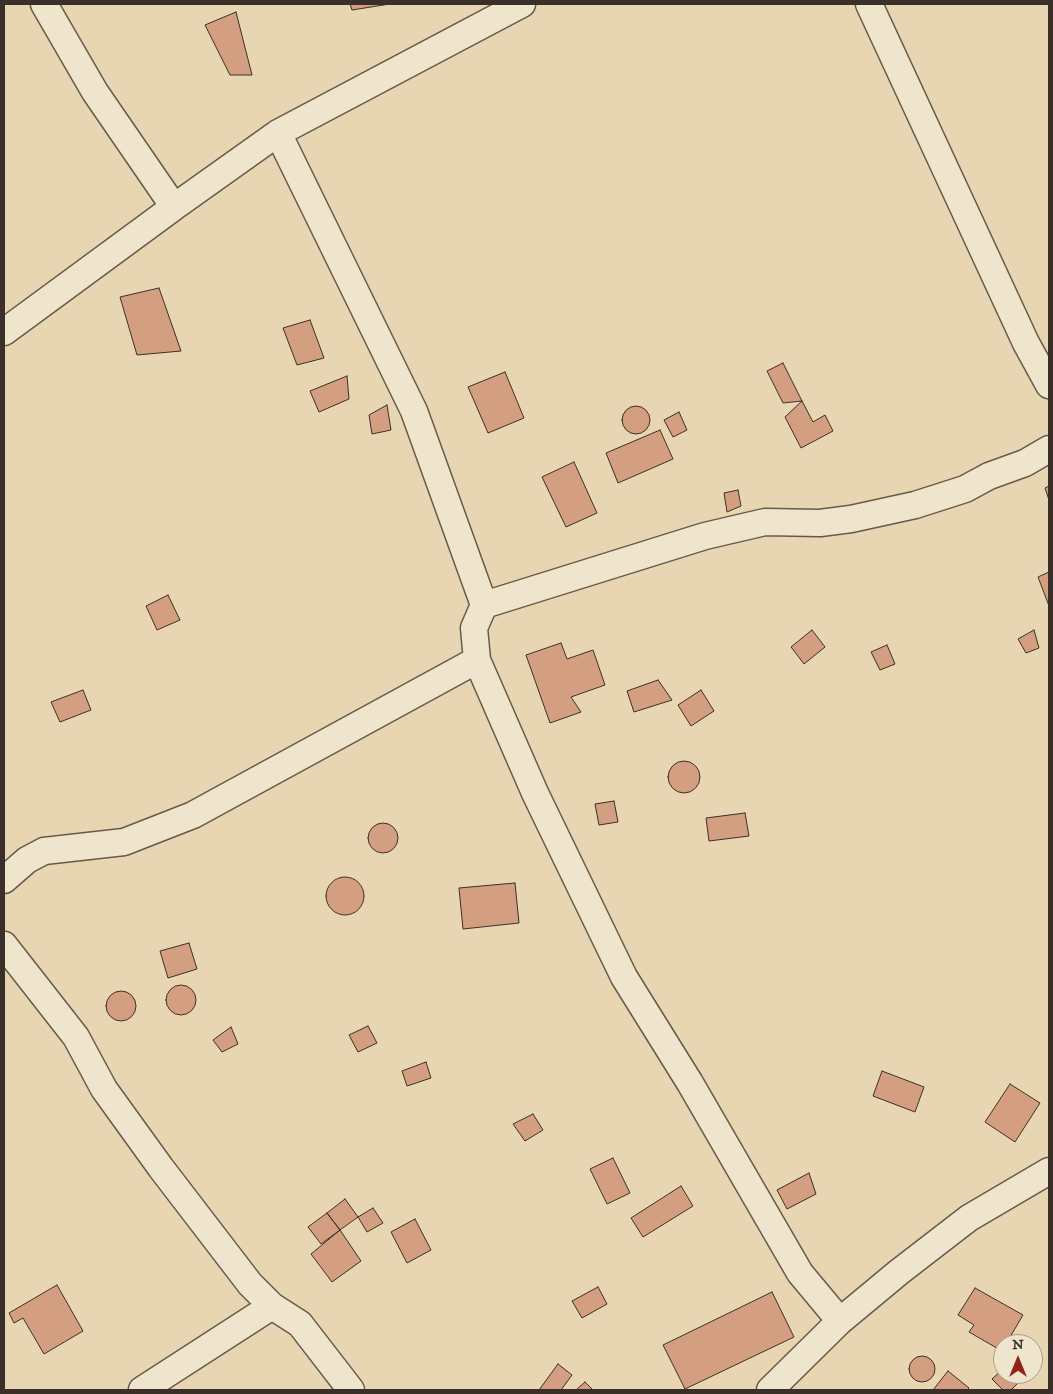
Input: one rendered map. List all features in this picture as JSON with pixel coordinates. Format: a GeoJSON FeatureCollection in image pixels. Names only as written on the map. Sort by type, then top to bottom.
{"type":"FeatureCollection","features":[{"type":"Feature","properties":{"kind":"street"},"geometry":{"type":"LineString","coordinates":[[44,4],[95,92],[174,207]]}},
{"type":"Feature","properties":{"kind":"street"},"geometry":{"type":"LineString","coordinates":[[4,332],[174,207],[278,134],[522,4]]}},
{"type":"Feature","properties":{"kind":"street"},"geometry":{"type":"LineString","coordinates":[[869,4],[1026,343],[1049,385]]}},
{"type":"Feature","properties":{"kind":"street"},"geometry":{"type":"LineString","coordinates":[[278,134],[414,411],[484,605],[474,628],[477,660],[535,793],[624,977],[690,1083],[800,1273],[840,1321]]}},
{"type":"Feature","properties":{"kind":"street"},"geometry":{"type":"LineString","coordinates":[[484,605],[705,536],[740,527],[764,522],[820,523],[915,505],[965,489],[989,476],[1025,463],[1049,449]]}},
{"type":"Feature","properties":{"kind":"street"},"geometry":{"type":"LineString","coordinates":[[4,880],[27,860],[44,851],[124,842],[193,815],[477,660]]}},
{"type":"Feature","properties":{"kind":"street"},"geometry":{"type":"LineString","coordinates":[[4,945],[76,1037],[104,1089],[161,1168],[250,1284],[272,1306],[300,1324],[351,1390]]}},
{"type":"Feature","properties":{"kind":"street"},"geometry":{"type":"LineString","coordinates":[[770,1390],[840,1321],[970,1218],[1049,1171]]}},
{"type":"Feature","properties":{"kind":"street"},"geometry":{"type":"LineString","coordinates":[[142,1390],[272,1306]]}},
{"type":"Feature","properties":{"kind":"building"},"geometry":{"type":"Polygon","coordinates":[[[350,4],[390,4],[352,10],[350,4]]]}},
{"type":"Feature","properties":{"kind":"building"},"geometry":{"type":"Polygon","coordinates":[[[236,12],[252,75],[230,75],[205,25],[236,12]]]}},
{"type":"Feature","properties":{"kind":"building"},"geometry":{"type":"Polygon","coordinates":[[[159,288],[181,351],[137,355],[120,297],[159,288]]]}},
{"type":"Feature","properties":{"kind":"building"},"geometry":{"type":"Polygon","coordinates":[[[310,320],[324,358],[297,365],[283,328],[310,320]]]}},
{"type":"Feature","properties":{"kind":"building"},"geometry":{"type":"Polygon","coordinates":[[[783,363],[802,401],[783,403],[767,371],[783,363]]]}},
{"type":"Feature","properties":{"kind":"building"},"geometry":{"type":"Polygon","coordinates":[[[505,372],[524,418],[488,433],[468,387],[505,372]]]}},
{"type":"Feature","properties":{"kind":"building"},"geometry":{"type":"Polygon","coordinates":[[[347,376],[349,399],[319,412],[310,391],[347,376]]]}},
{"type":"Feature","properties":{"kind":"building"},"geometry":{"type":"Polygon","coordinates":[[[802,401],[813,422],[825,415],[833,431],[801,448],[785,417],[802,401]]]}},
{"type":"Feature","properties":{"kind":"building"},"geometry":{"type":"Polygon","coordinates":[[[387,405],[391,430],[372,434],[369,415],[387,405]]]}},
{"type":"Feature","properties":{"kind":"building"},"geometry":{"type":"Polygon","coordinates":[[[636,406],[646,410],[650,420],[646,430],[636,434],[626,430],[622,420],[626,410],[636,406]]]}},
{"type":"Feature","properties":{"kind":"building"},"geometry":{"type":"Polygon","coordinates":[[[679,412],[687,430],[673,437],[664,420],[679,412]]]}},
{"type":"Feature","properties":{"kind":"building"},"geometry":{"type":"Polygon","coordinates":[[[660,430],[673,459],[618,483],[606,453],[660,430]]]}},
{"type":"Feature","properties":{"kind":"building"},"geometry":{"type":"Polygon","coordinates":[[[574,462],[597,513],[566,527],[542,477],[574,462]]]}},
{"type":"Feature","properties":{"kind":"building"},"geometry":{"type":"Polygon","coordinates":[[[1049,486],[1049,500],[1045,488],[1049,486]]]}},
{"type":"Feature","properties":{"kind":"building"},"geometry":{"type":"Polygon","coordinates":[[[738,490],[741,506],[727,512],[724,493],[738,490]]]}},
{"type":"Feature","properties":{"kind":"building"},"geometry":{"type":"Polygon","coordinates":[[[1049,572],[1049,606],[1038,577],[1049,572]]]}},
{"type":"Feature","properties":{"kind":"building"},"geometry":{"type":"Polygon","coordinates":[[[168,595],[180,620],[157,630],[146,606],[168,595]]]}},
{"type":"Feature","properties":{"kind":"building"},"geometry":{"type":"Polygon","coordinates":[[[812,630],[825,647],[804,664],[791,647],[812,630]]]}},
{"type":"Feature","properties":{"kind":"building"},"geometry":{"type":"Polygon","coordinates":[[[1034,630],[1039,648],[1026,653],[1018,639],[1034,630]]]}},
{"type":"Feature","properties":{"kind":"building"},"geometry":{"type":"Polygon","coordinates":[[[561,643],[567,659],[593,650],[605,685],[571,697],[581,712],[550,723],[526,655],[561,643]]]}},
{"type":"Feature","properties":{"kind":"building"},"geometry":{"type":"Polygon","coordinates":[[[887,645],[895,664],[880,670],[871,652],[887,645]]]}},
{"type":"Feature","properties":{"kind":"building"},"geometry":{"type":"Polygon","coordinates":[[[658,680],[672,700],[634,712],[627,691],[658,680]]]}},
{"type":"Feature","properties":{"kind":"building"},"geometry":{"type":"Polygon","coordinates":[[[83,690],[91,710],[60,722],[51,702],[83,690]]]}},
{"type":"Feature","properties":{"kind":"building"},"geometry":{"type":"Polygon","coordinates":[[[701,690],[714,711],[691,726],[678,705],[701,690]]]}},
{"type":"Feature","properties":{"kind":"building"},"geometry":{"type":"Polygon","coordinates":[[[684,761],[696,765],[700,777],[696,789],[684,793],[672,789],[668,777],[672,765],[684,761]]]}},
{"type":"Feature","properties":{"kind":"building"},"geometry":{"type":"Polygon","coordinates":[[[614,801],[618,822],[599,825],[595,804],[614,801]]]}},
{"type":"Feature","properties":{"kind":"building"},"geometry":{"type":"Polygon","coordinates":[[[745,813],[749,836],[709,841],[706,818],[745,813]]]}},
{"type":"Feature","properties":{"kind":"building"},"geometry":{"type":"Polygon","coordinates":[[[383,823],[394,827],[398,838],[394,849],[383,853],[372,849],[368,838],[372,827],[383,823]]]}},
{"type":"Feature","properties":{"kind":"building"},"geometry":{"type":"Polygon","coordinates":[[[345,877],[358,883],[364,896],[358,909],[345,915],[332,909],[326,896],[332,883],[345,877]]]}},
{"type":"Feature","properties":{"kind":"building"},"geometry":{"type":"Polygon","coordinates":[[[515,883],[519,923],[463,929],[459,888],[515,883]]]}},
{"type":"Feature","properties":{"kind":"building"},"geometry":{"type":"Polygon","coordinates":[[[189,943],[197,969],[168,978],[160,951],[189,943]]]}},
{"type":"Feature","properties":{"kind":"building"},"geometry":{"type":"Polygon","coordinates":[[[181,985],[187,986],[195,994],[195,1006],[187,1014],[181,1015],[175,1014],[167,1006],[166,1000],[167,994],[175,986],[181,985]]]}},
{"type":"Feature","properties":{"kind":"building"},"geometry":{"type":"Polygon","coordinates":[[[121,991],[127,992],[135,1000],[135,1012],[127,1020],[121,1021],[115,1020],[107,1012],[106,1006],[107,1000],[115,992],[121,991]]]}},
{"type":"Feature","properties":{"kind":"building"},"geometry":{"type":"Polygon","coordinates":[[[368,1026],[377,1043],[358,1052],[349,1035],[368,1026]]]}},
{"type":"Feature","properties":{"kind":"building"},"geometry":{"type":"Polygon","coordinates":[[[231,1027],[238,1044],[222,1052],[213,1040],[231,1027]]]}},
{"type":"Feature","properties":{"kind":"building"},"geometry":{"type":"Polygon","coordinates":[[[426,1062],[431,1078],[407,1086],[402,1071],[426,1062]]]}},
{"type":"Feature","properties":{"kind":"building"},"geometry":{"type":"Polygon","coordinates":[[[882,1071],[924,1087],[915,1112],[873,1096],[882,1071]]]}},
{"type":"Feature","properties":{"kind":"building"},"geometry":{"type":"Polygon","coordinates":[[[1010,1084],[1040,1103],[1015,1142],[985,1122],[1010,1084]]]}},
{"type":"Feature","properties":{"kind":"building"},"geometry":{"type":"Polygon","coordinates":[[[533,1114],[543,1130],[525,1141],[513,1124],[533,1114]]]}},
{"type":"Feature","properties":{"kind":"building"},"geometry":{"type":"Polygon","coordinates":[[[613,1158],[630,1193],[607,1204],[590,1169],[613,1158]]]}},
{"type":"Feature","properties":{"kind":"building"},"geometry":{"type":"Polygon","coordinates":[[[809,1173],[816,1194],[787,1209],[777,1190],[809,1173]]]}},
{"type":"Feature","properties":{"kind":"building"},"geometry":{"type":"Polygon","coordinates":[[[681,1186],[693,1206],[643,1237],[631,1218],[681,1186]]]}},
{"type":"Feature","properties":{"kind":"building"},"geometry":{"type":"Polygon","coordinates":[[[345,1199],[358,1217],[340,1230],[327,1213],[345,1199]]]}},
{"type":"Feature","properties":{"kind":"building"},"geometry":{"type":"Polygon","coordinates":[[[373,1208],[383,1223],[367,1232],[358,1217],[373,1208]]]}},
{"type":"Feature","properties":{"kind":"building"},"geometry":{"type":"Polygon","coordinates":[[[327,1213],[340,1230],[321,1244],[308,1227],[327,1213]]]}},
{"type":"Feature","properties":{"kind":"building"},"geometry":{"type":"Polygon","coordinates":[[[415,1219],[431,1250],[407,1263],[391,1232],[415,1219]]]}},
{"type":"Feature","properties":{"kind":"building"},"geometry":{"type":"Polygon","coordinates":[[[340,1230],[361,1261],[332,1282],[311,1254],[340,1230]]]}},
{"type":"Feature","properties":{"kind":"building"},"geometry":{"type":"Polygon","coordinates":[[[57,1285],[83,1331],[44,1354],[23,1318],[14,1323],[9,1313],[57,1285]]]}},
{"type":"Feature","properties":{"kind":"building"},"geometry":{"type":"Polygon","coordinates":[[[598,1287],[607,1304],[582,1318],[572,1301],[598,1287]]]}},
{"type":"Feature","properties":{"kind":"building"},"geometry":{"type":"Polygon","coordinates":[[[975,1288],[1023,1315],[1012,1334],[993,1334],[993,1346],[969,1332],[974,1325],[958,1315],[975,1288]]]}},
{"type":"Feature","properties":{"kind":"building"},"geometry":{"type":"Polygon","coordinates":[[[772,1292],[794,1337],[685,1389],[663,1345],[772,1292]]]}},
{"type":"Feature","properties":{"kind":"building"},"geometry":{"type":"Polygon","coordinates":[[[922,1356],[931,1360],[935,1369],[931,1378],[922,1382],[913,1378],[909,1369],[913,1360],[922,1356]]]}},
{"type":"Feature","properties":{"kind":"building"},"geometry":{"type":"Polygon","coordinates":[[[558,1364],[572,1375],[561,1390],[539,1390],[558,1364]]]}},
{"type":"Feature","properties":{"kind":"building"},"geometry":{"type":"Polygon","coordinates":[[[948,1371],[969,1388],[967,1390],[933,1390],[948,1371]]]}},
{"type":"Feature","properties":{"kind":"building"},"geometry":{"type":"Polygon","coordinates":[[[585,1382],[593,1390],[576,1390],[585,1382]]]}},
{"type":"Feature","properties":{"kind":"building"},"geometry":{"type":"Polygon","coordinates":[[[997,1384],[1017,1384],[1011,1390],[1003,1390],[997,1384]]]}}]}
